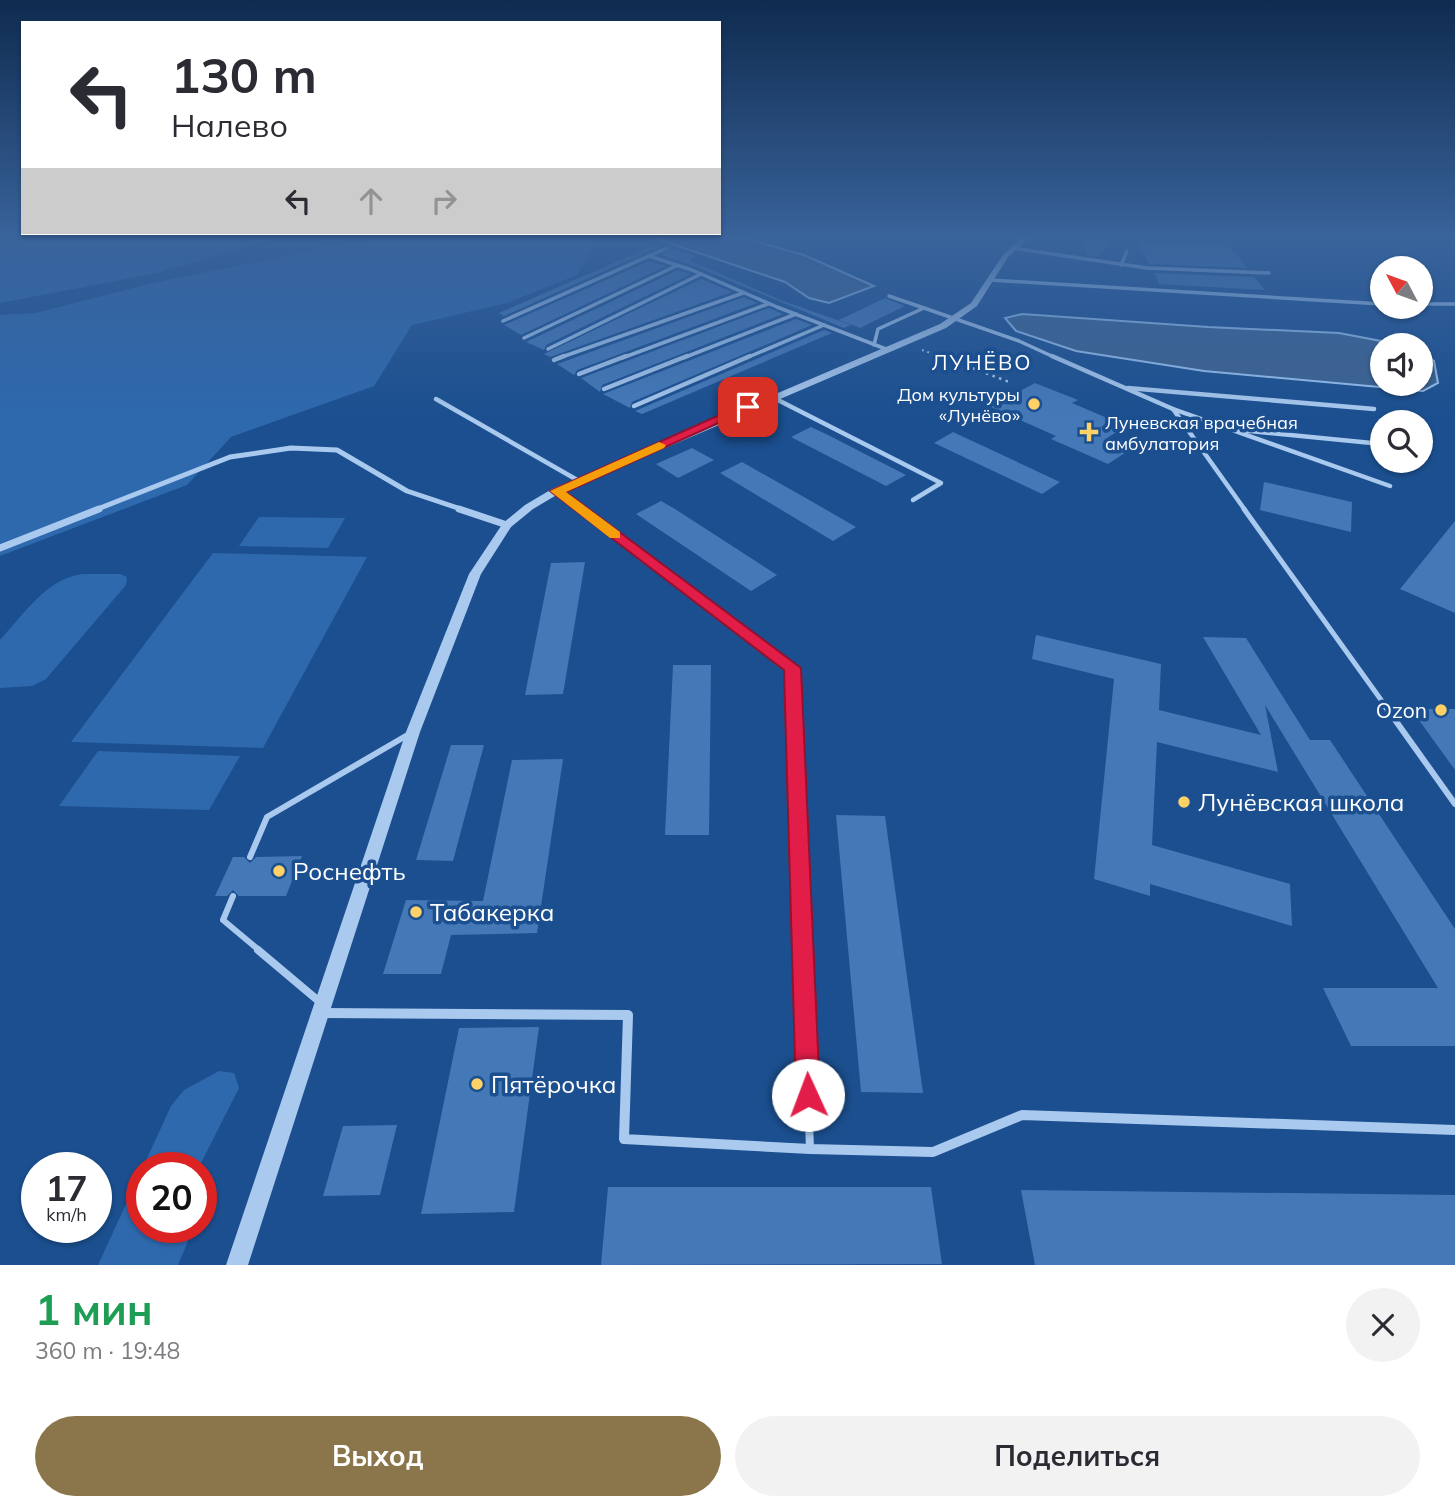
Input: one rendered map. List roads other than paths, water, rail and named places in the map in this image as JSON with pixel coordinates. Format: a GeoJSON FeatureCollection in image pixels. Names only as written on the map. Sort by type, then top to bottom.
{"type":"FeatureCollection","features":[{"type":"Feature","properties":{"kind":"street"},"geometry":{"type":"LineString","coordinates":[[237,1265],[413,732],[475,574],[507,525],[529,507],[556,491],[880,347],[902,343],[954,319],[974,304],[979,297]]}},
{"type":"Feature","properties":{"kind":"street"},"geometry":{"type":"LineString","coordinates":[[0,548],[230,457],[291,448],[337,450],[407,491],[507,525]]}},
{"type":"Feature","properties":{"kind":"street"},"geometry":{"type":"LineString","coordinates":[[322,1008],[628,1015],[624,1139],[810,1149],[933,1152],[1022,1115],[1455,1130]]}},
{"type":"Feature","properties":{"kind":"lane"},"geometry":{"type":"LineString","coordinates":[[503,321],[557,297]]}},
{"type":"Feature","properties":{"kind":"lane"},"geometry":{"type":"LineString","coordinates":[[524,338],[610,297]]}},
{"type":"Feature","properties":{"kind":"lane"},"geometry":{"type":"LineString","coordinates":[[548,349],[654,297]]}},
{"type":"Feature","properties":{"kind":"lane"},"geometry":{"type":"LineString","coordinates":[[554,360],[732,297]]}},
{"type":"Feature","properties":{"kind":"lane"},"geometry":{"type":"LineString","coordinates":[[752,297],[880,347]]}},
{"type":"Feature","properties":{"kind":"lane"},"geometry":{"type":"LineString","coordinates":[[893,297],[1019,341],[1173,409],[1390,486]]}},
{"type":"Feature","properties":{"kind":"lane"},"geometry":{"type":"LineString","coordinates":[[1268,297],[1370,303]]}},
{"type":"Feature","properties":{"kind":"lane"},"geometry":{"type":"LineString","coordinates":[[579,374],[768,304]]}},
{"type":"Feature","properties":{"kind":"lane"},"geometry":{"type":"LineString","coordinates":[[1433,304],[1455,304]]}},
{"type":"Feature","properties":{"kind":"lane"},"geometry":{"type":"LineString","coordinates":[[880,347],[877,329],[924,308]]}},
{"type":"Feature","properties":{"kind":"lane"},"geometry":{"type":"LineString","coordinates":[[604,389],[796,314]]}},
{"type":"Feature","properties":{"kind":"lane"},"geometry":{"type":"LineString","coordinates":[[634,406],[825,324]]}},
{"type":"Feature","properties":{"kind":"lane"},"geometry":{"type":"LineString","coordinates":[[1122,388],[1374,409]]}},
{"type":"Feature","properties":{"kind":"lane"},"geometry":{"type":"LineString","coordinates":[[772,397],[941,483],[913,500]]}},
{"type":"Feature","properties":{"kind":"lane"},"geometry":{"type":"LineString","coordinates":[[436,399],[579,481]]}},
{"type":"Feature","properties":{"kind":"lane"},"geometry":{"type":"LineString","coordinates":[[1173,409],[1455,804]]}},
{"type":"Feature","properties":{"kind":"lane"},"geometry":{"type":"LineString","coordinates":[[1230,429],[1370,443]]}},
{"type":"Feature","properties":{"kind":"lane"},"geometry":{"type":"LineString","coordinates":[[556,491],[793,668],[810,1149]]}},
{"type":"Feature","properties":{"kind":"lane"},"geometry":{"type":"LineString","coordinates":[[250,857],[267,817],[413,732]]}},
{"type":"Feature","properties":{"kind":"lane"},"geometry":{"type":"LineString","coordinates":[[233,896],[223,920],[322,1008]]}},
{"type":"Feature","properties":{"kind":"place","name":"Дом культуры «Лунёво»"},"geometry":{"type":"Point","coordinates":[1034,404]}},
{"type":"Feature","properties":{"kind":"place","name":"Луневская врачебная амбулатория"},"geometry":{"type":"Point","coordinates":[1089,432]}},
{"type":"Feature","properties":{"kind":"place","name":"Ozon"},"geometry":{"type":"Point","coordinates":[1441,710]}},
{"type":"Feature","properties":{"kind":"place","name":"Лунёвская школа"},"geometry":{"type":"Point","coordinates":[1184,802]}},
{"type":"Feature","properties":{"kind":"place","name":"Роснефть"},"geometry":{"type":"Point","coordinates":[279,871]}},
{"type":"Feature","properties":{"kind":"place","name":"Табакерка"},"geometry":{"type":"Point","coordinates":[416,912]}},
{"type":"Feature","properties":{"kind":"place","name":"Пятёрочка"},"geometry":{"type":"Point","coordinates":[477,1084]}},
{"type":"Feature","properties":{"kind":"district","name":"ЛУНЁВО"},"geometry":{"type":"Point","coordinates":[982,362]}}]}
